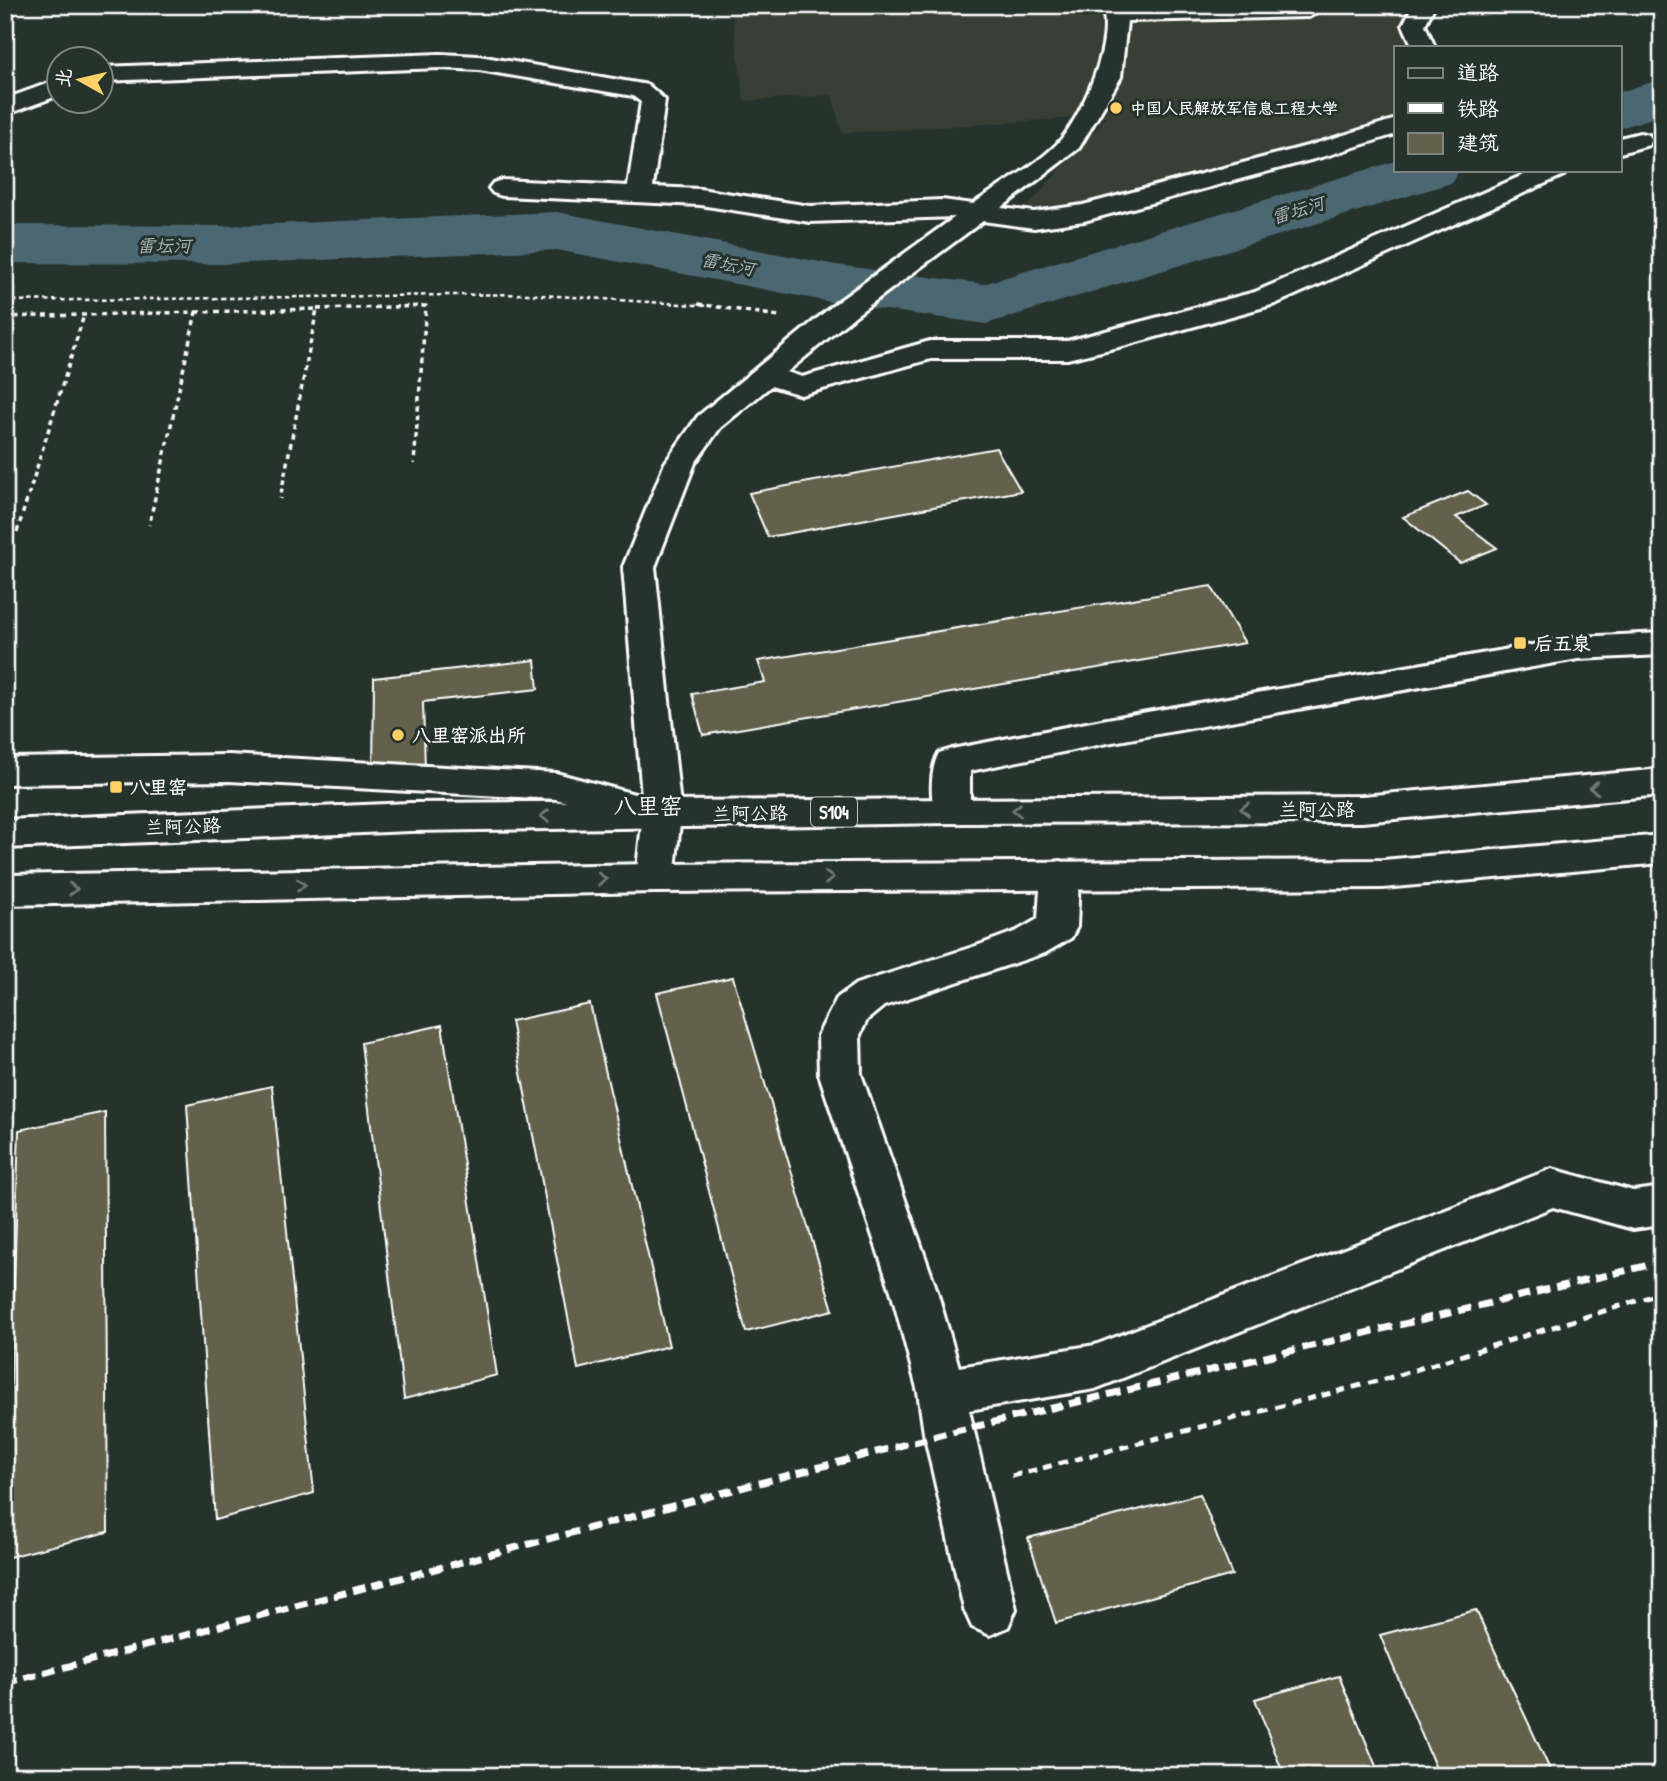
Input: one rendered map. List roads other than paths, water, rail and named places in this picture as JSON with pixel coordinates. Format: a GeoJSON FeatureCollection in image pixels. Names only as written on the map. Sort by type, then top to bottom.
{"type":"FeatureCollection","features":[{"type":"Feature","properties":{"kind":"main road"},"geometry":{"type":"LineString","coordinates":[[655,878],[662,815],[639,567],[680,463],[709,422],[846,309],[1067,148],[1109,76],[1114,10],[1309,10],[1318,5]]}},
{"type":"Feature","properties":{"kind":"main road"},"geometry":{"type":"LineString","coordinates":[[1424,5],[1414,25],[1424,46]]}},
{"type":"Feature","properties":{"kind":"main road"},"geometry":{"type":"LineString","coordinates":[[116,73],[440,61],[479,64],[640,90],[653,100],[639,196]]}},
{"type":"Feature","properties":{"kind":"main road"},"geometry":{"type":"LineString","coordinates":[[5,108],[46,92]]}},
{"type":"Feature","properties":{"kind":"main road"},"geometry":{"type":"LineString","coordinates":[[502,188],[700,197],[810,214],[942,208],[1034,220],[1084,213],[1320,150],[1394,127]]}},
{"type":"Feature","properties":{"kind":"main road"},"geometry":{"type":"LineString","coordinates":[[766,375],[801,386],[930,350],[1067,350],[1113,340],[1265,298],[1550,172]]}},
{"type":"Feature","properties":{"kind":"main road"},"geometry":{"type":"LineString","coordinates":[[951,810],[952,762],[1120,729],[1578,648],[1662,644]]}},
{"type":"Feature","properties":{"kind":"main road"},"geometry":{"type":"LineString","coordinates":[[5,771],[50,768],[229,768],[556,786],[662,815]]}},
{"type":"Feature","properties":{"kind":"main road","name":"兰阿公路"},"geometry":{"type":"LineString","coordinates":[[5,834],[410,817],[951,810],[1362,809],[1662,782]]}},
{"type":"Feature","properties":{"kind":"main road"},"geometry":{"type":"LineString","coordinates":[[5,890],[655,878],[1382,874],[1662,849]]}},
{"type":"Feature","properties":{"kind":"main road"},"geometry":{"type":"LineString","coordinates":[[990,1609],[961,1489],[942,1392],[914,1291],[840,1074],[839,1035],[852,1009],[870,995],[1031,942],[1057,927],[1060,875]]}},
{"type":"Feature","properties":{"kind":"main road"},"geometry":{"type":"LineString","coordinates":[[942,1392],[1095,1367],[1552,1188],[1633,1210],[1662,1206]]}},
{"type":"Feature","properties":{"kind":"waterway","name":"雷坛河"},"geometry":{"type":"LineString","coordinates":[[1622,110],[1662,96]]}},
{"type":"Feature","properties":{"kind":"waterway","name":"雷坛河"},"geometry":{"type":"LineString","coordinates":[[5,244],[222,245],[557,231],[800,275],[836,284],[986,304],[1423,172]]}},
{"type":"Feature","properties":{"kind":"railway"},"geometry":{"type":"LineString","coordinates":[[5,1683],[948,1433],[1662,1262]]}},
{"type":"Feature","properties":{"kind":"place","name":"中国人民解放军信息工程大学"},"geometry":{"type":"Point","coordinates":[1116,108]}},
{"type":"Feature","properties":{"kind":"place","name":"后五泉"},"geometry":{"type":"Point","coordinates":[1520,643]}},
{"type":"Feature","properties":{"kind":"place","name":"八里窑派出所"},"geometry":{"type":"Point","coordinates":[398,735]}},
{"type":"Feature","properties":{"kind":"place","name":"八里窑"},"geometry":{"type":"Point","coordinates":[116,787]}},
{"type":"Feature","properties":{"kind":"district","name":"八里窑"},"geometry":{"type":"Point","coordinates":[648,805]}}]}
